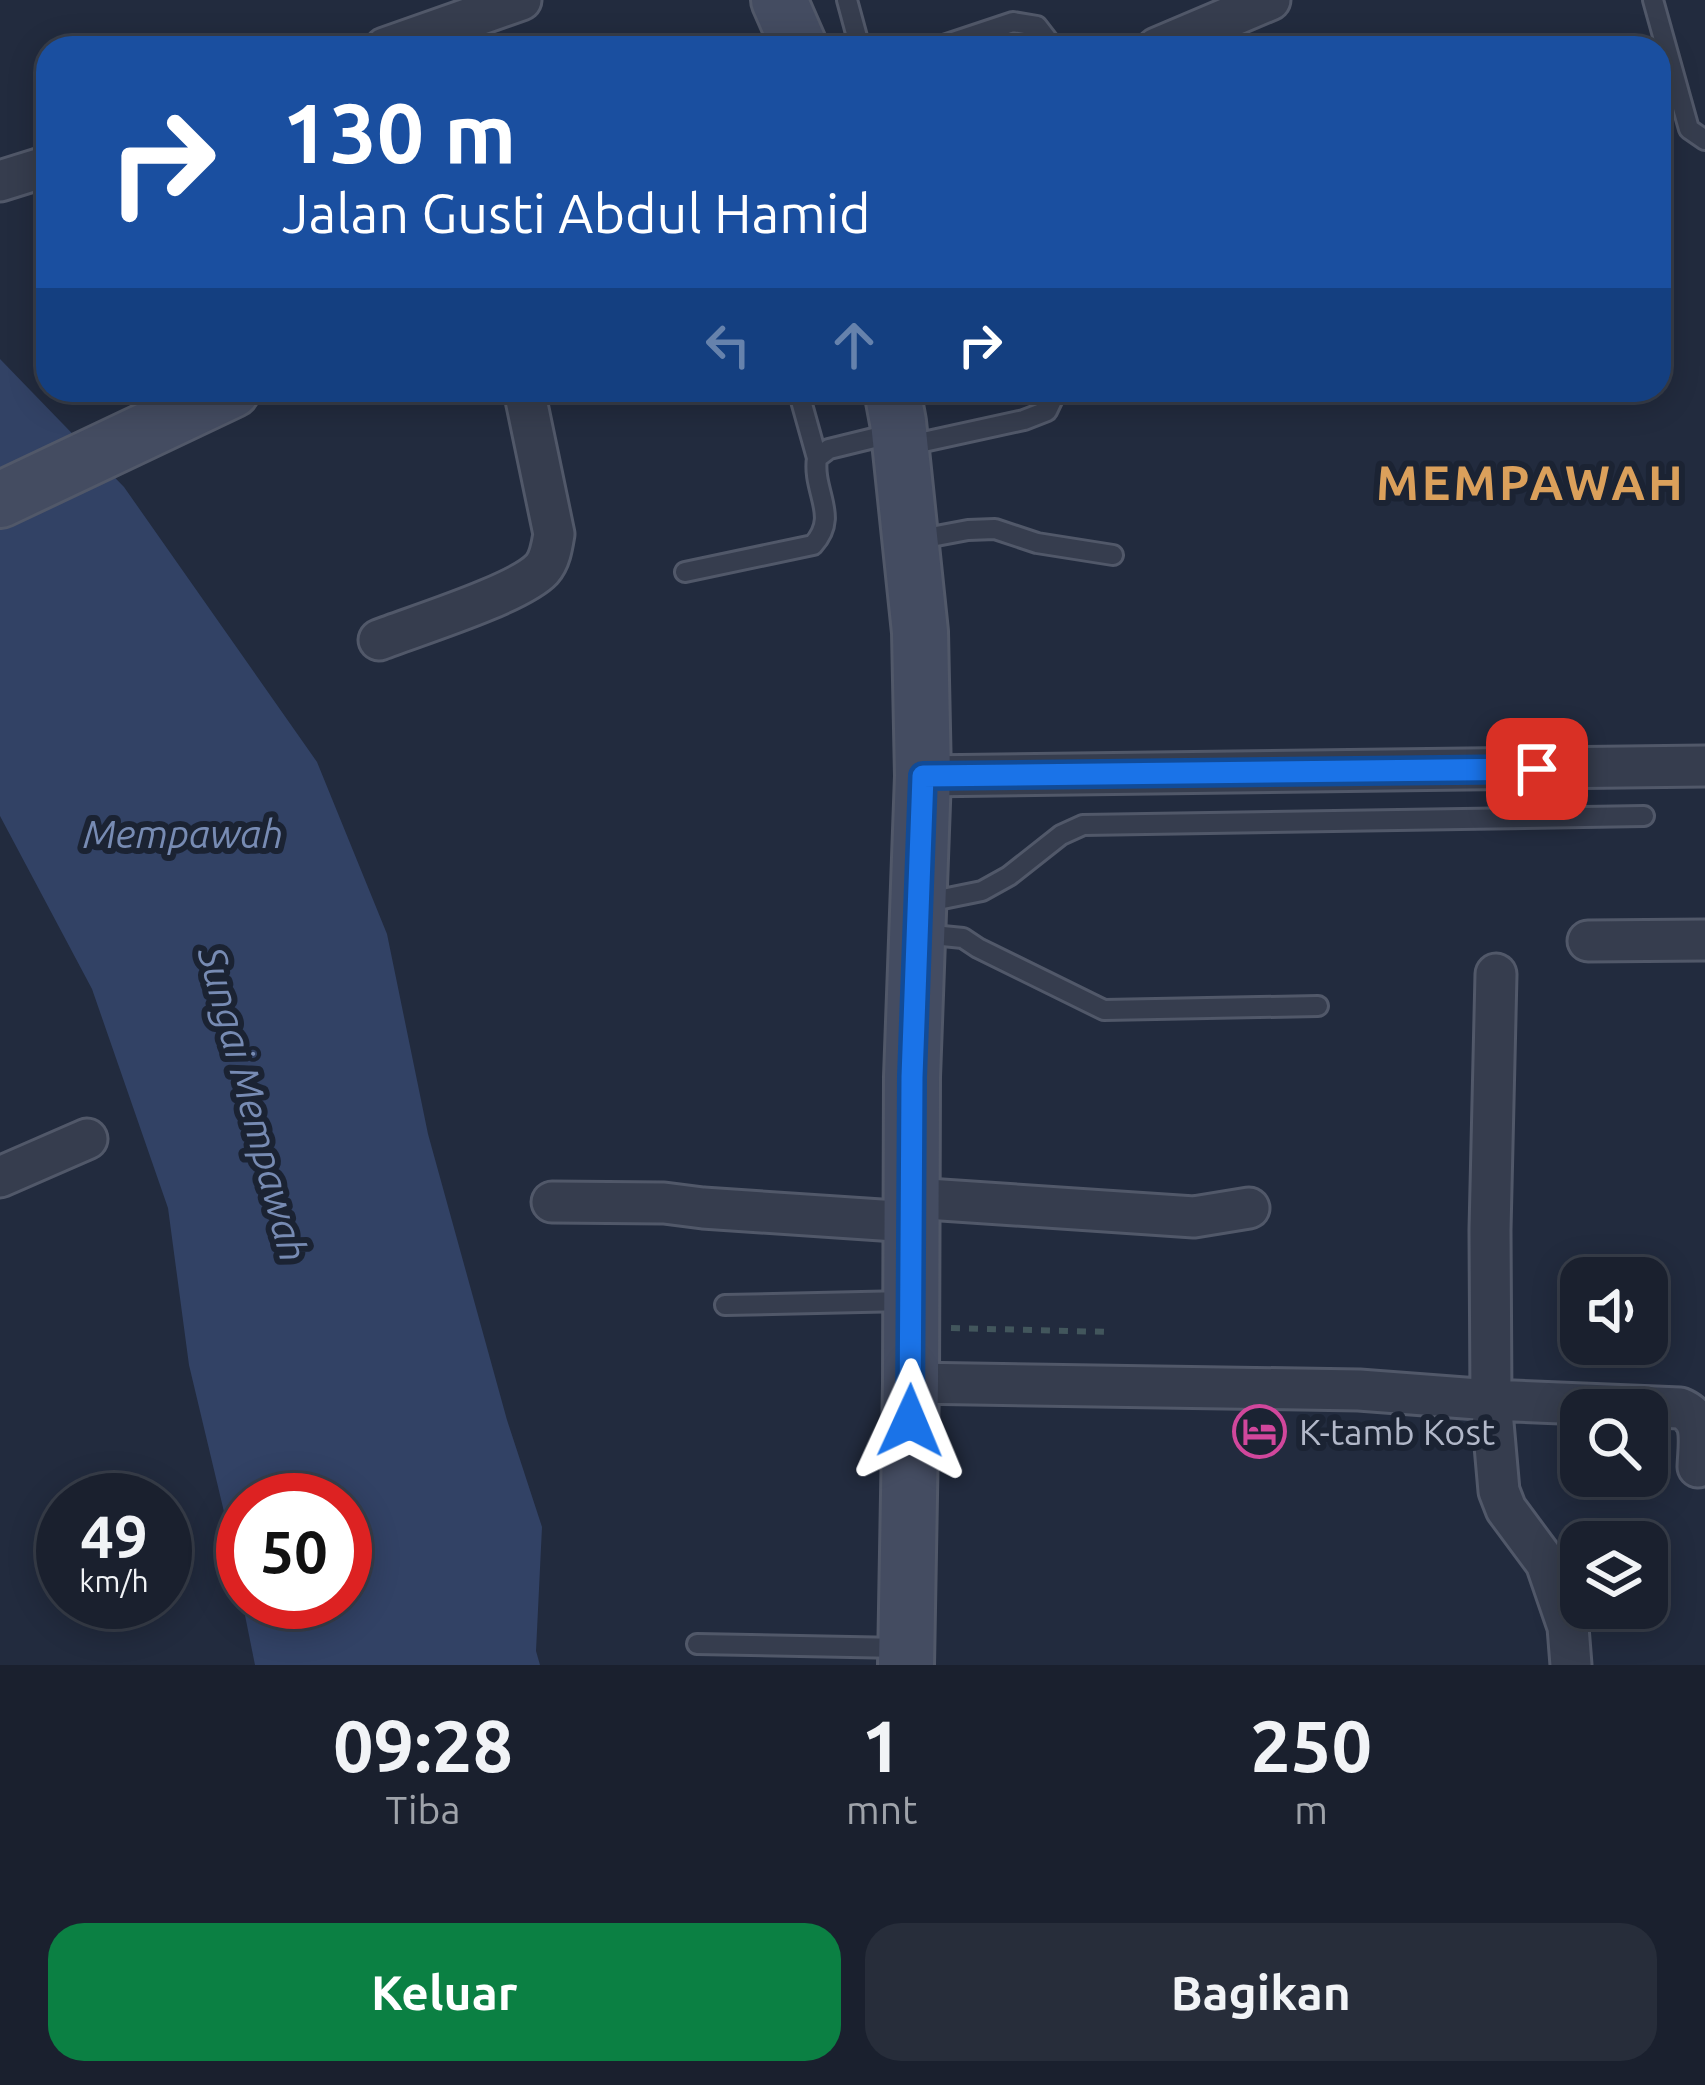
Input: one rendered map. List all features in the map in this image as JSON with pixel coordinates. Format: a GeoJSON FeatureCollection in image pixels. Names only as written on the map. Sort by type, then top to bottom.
{"type":"FeatureCollection","features":[{"type":"Feature","properties":{"kind":"main road"},"geometry":{"type":"LineString","coordinates":[[746,0],[754,36]]}},
{"type":"Feature","properties":{"kind":"main road"},"geometry":{"type":"LineString","coordinates":[[779,0],[795,36]]}},
{"type":"Feature","properties":{"kind":"main road"},"geometry":{"type":"LineString","coordinates":[[0,500],[206,402]]}},
{"type":"Feature","properties":{"kind":"main road"},"geometry":{"type":"LineString","coordinates":[[889,430],[910,541],[920,632],[923,776],[912,1077],[906,1656]]}},
{"type":"Feature","properties":{"kind":"street"},"geometry":{"type":"LineString","coordinates":[[431,26],[521,0]]}},
{"type":"Feature","properties":{"kind":"street"},"geometry":{"type":"LineString","coordinates":[[1184,36],[1264,1]]}},
{"type":"Feature","properties":{"kind":"street"},"geometry":{"type":"LineString","coordinates":[[3,173],[36,168]]}},
{"type":"Feature","properties":{"kind":"street"},"geometry":{"type":"LineString","coordinates":[[379,640],[516,587],[542,569],[554,534],[526,402]]}},
{"type":"Feature","properties":{"kind":"street"},"geometry":{"type":"LineString","coordinates":[[923,776],[1705,766]]}},
{"type":"Feature","properties":{"kind":"street"},"geometry":{"type":"LineString","coordinates":[[1588,940],[1705,940]]}},
{"type":"Feature","properties":{"kind":"street"},"geometry":{"type":"LineString","coordinates":[[1496,974],[1490,1230],[1491,1400],[1499,1491],[1506,1509],[1546,1563],[1568,1627],[1570,1665]]}},
{"type":"Feature","properties":{"kind":"street"},"geometry":{"type":"LineString","coordinates":[[0,1177],[87,1139]]}},
{"type":"Feature","properties":{"kind":"street"},"geometry":{"type":"LineString","coordinates":[[552,1202],[1194,1217],[1249,1208]]}},
{"type":"Feature","properties":{"kind":"street"},"geometry":{"type":"LineString","coordinates":[[911,1383],[1359,1390],[1680,1408],[1694,1413],[1700,1423],[1698,1467]]}},
{"type":"Feature","properties":{"kind":"lane"},"geometry":{"type":"LineString","coordinates":[[847,0],[857,36]]}},
{"type":"Feature","properties":{"kind":"lane"},"geometry":{"type":"LineString","coordinates":[[1653,0],[1663,36]]}},
{"type":"Feature","properties":{"kind":"lane"},"geometry":{"type":"LineString","coordinates":[[971,36],[1012,22],[1036,26],[1044,36]]}},
{"type":"Feature","properties":{"kind":"lane"},"geometry":{"type":"LineString","coordinates":[[1671,64],[1689,129],[1705,140]]}},
{"type":"Feature","properties":{"kind":"lane"},"geometry":{"type":"LineString","coordinates":[[685,572],[813,545],[823,534],[827,524],[815,472],[818,458],[802,402]]}},
{"type":"Feature","properties":{"kind":"lane"},"geometry":{"type":"LineString","coordinates":[[818,458],[829,449],[889,430],[1024,420],[1047,411],[1051,402]]}},
{"type":"Feature","properties":{"kind":"lane"},"geometry":{"type":"LineString","coordinates":[[910,541],[994,530],[1037,543],[1113,555]]}},
{"type":"Feature","properties":{"kind":"lane"},"geometry":{"type":"LineString","coordinates":[[918,919],[1009,876],[1061,835],[1083,825],[1644,816]]}},
{"type":"Feature","properties":{"kind":"lane"},"geometry":{"type":"LineString","coordinates":[[918,919],[1104,1010],[1318,1006]]}},
{"type":"Feature","properties":{"kind":"lane"},"geometry":{"type":"LineString","coordinates":[[725,1305],[911,1314]]}},
{"type":"Feature","properties":{"kind":"lane"},"geometry":{"type":"LineString","coordinates":[[697,1644],[906,1656]]}},
{"type":"Feature","properties":{"kind":"path"},"geometry":{"type":"LineString","coordinates":[[911,1314],[1109,1332]]}},
{"type":"Feature","properties":{"kind":"water","name":"Mempawah"},"geometry":{"type":"Polygon","coordinates":[[[0,359],[36,396],[36,402],[42,402],[124,487],[317,762],[387,934],[428,1134],[507,1420],[542,1527],[536,1651],[540,1665],[255,1665],[248,1629],[372,1629],[372,1473],[216,1473],[216,1478],[189,1365],[168,1208],[92,989],[0,816],[0,359]]]}},
{"type":"Feature","properties":{"kind":"place","name":"K-tamb Kost"},"geometry":{"type":"Point","coordinates":[1260,1432]}},
{"type":"Feature","properties":{"kind":"district","name":"MEMPAWAH"},"geometry":{"type":"Point","coordinates":[1531,483]}},
{"type":"Feature","properties":{"kind":"route"},"geometry":{"type":"LineString","coordinates":[[910,1421],[912,1077],[923,776],[1537,769]]}},
{"type":"Feature","properties":{"kind":"water label","name":"Sungai Mempawah"},"geometry":{"type":"Point","coordinates":[253,1104]}}]}
